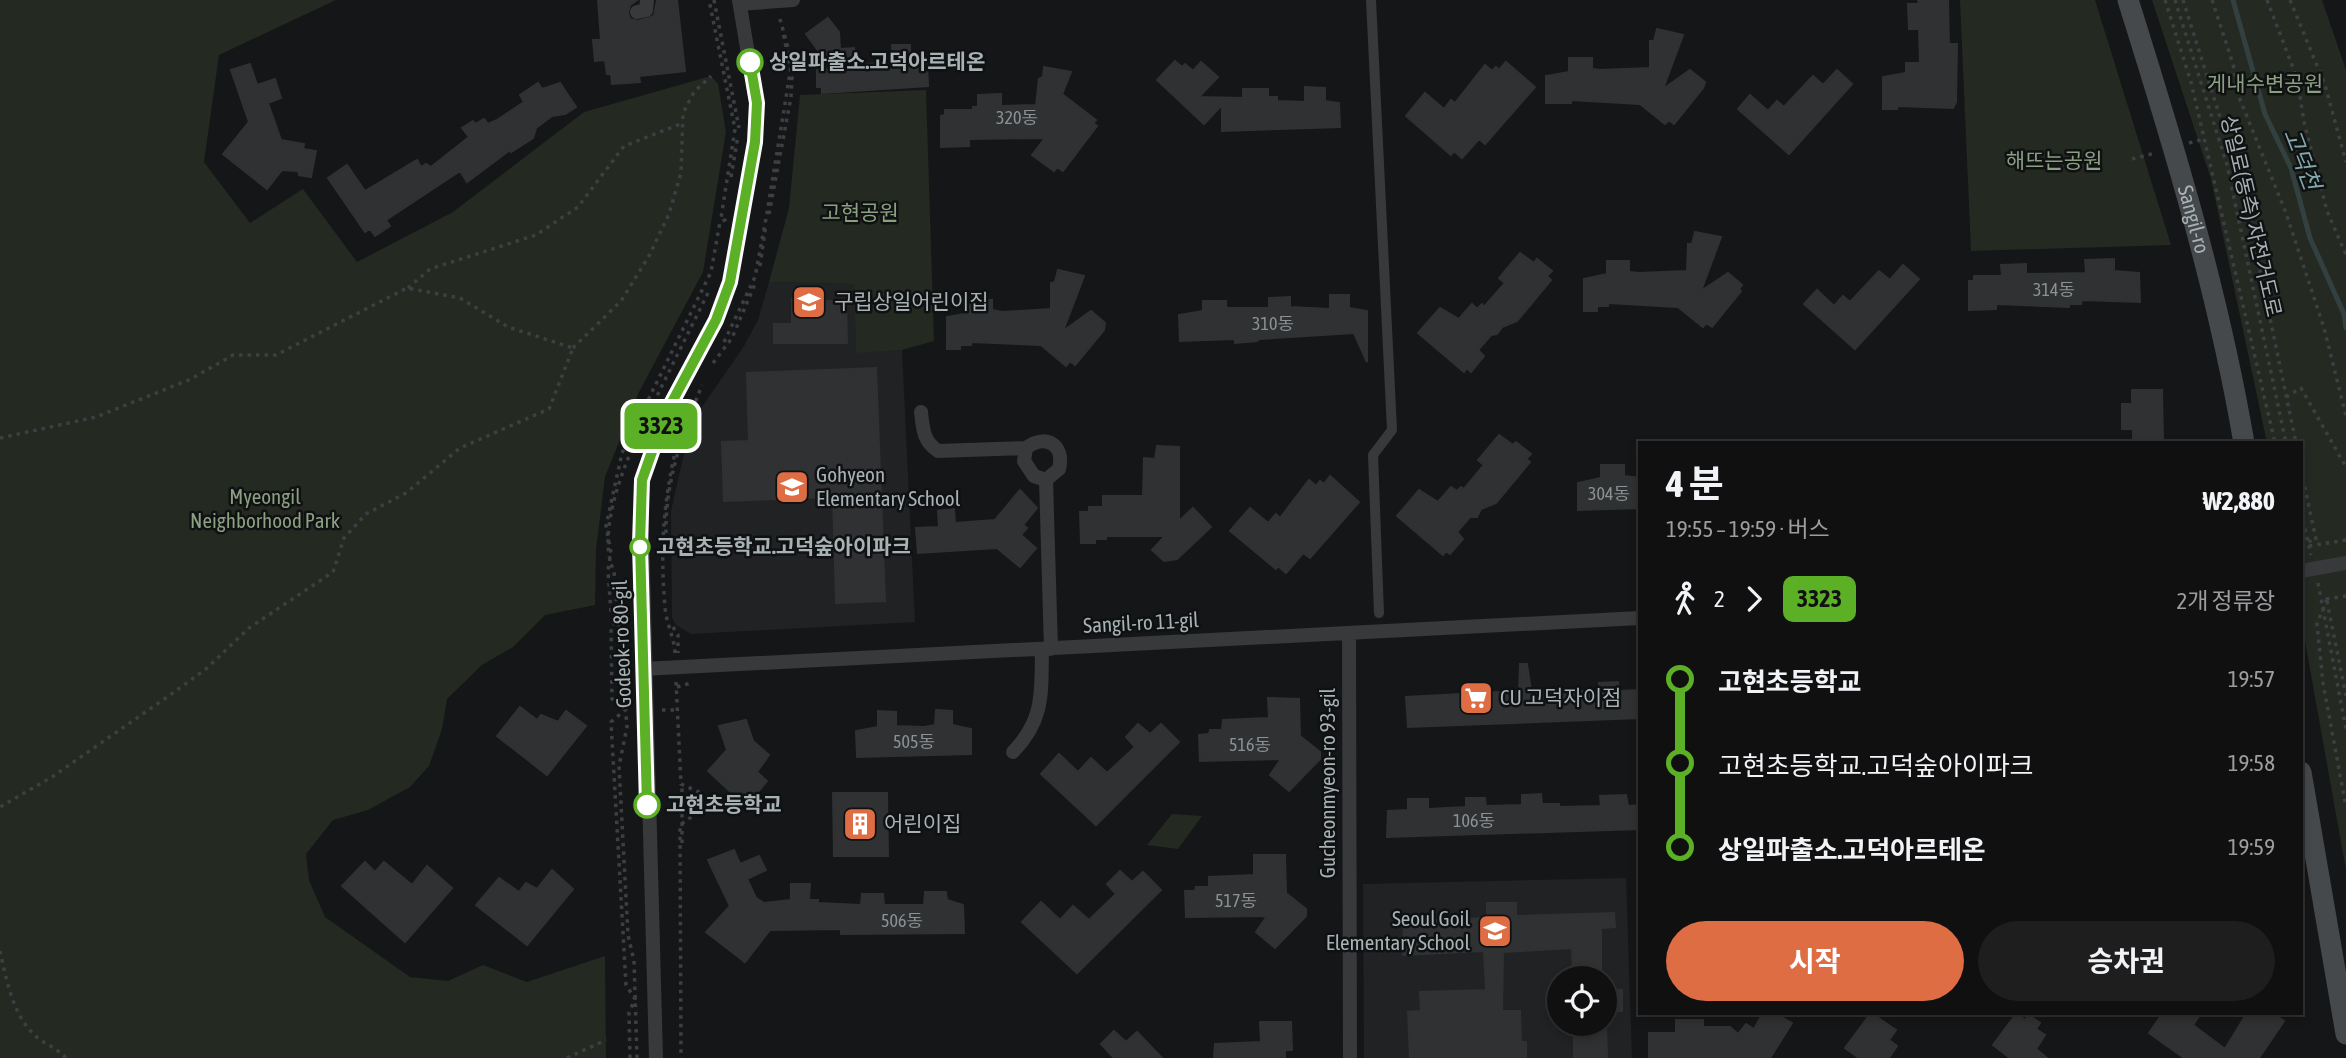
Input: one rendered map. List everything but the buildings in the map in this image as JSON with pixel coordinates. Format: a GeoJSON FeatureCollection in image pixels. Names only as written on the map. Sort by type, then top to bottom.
{"type":"FeatureCollection","features":[{"type":"Feature","properties":{"kind":"main road","name":"Sangil-ro"},"geometry":{"type":"LineString","coordinates":[[2128,0],[2202,244],[2231,369],[2244,441]]}},
{"type":"Feature","properties":{"kind":"main road"},"geometry":{"type":"LineString","coordinates":[[2303,784],[2346,1034]]}},
{"type":"Feature","properties":{"kind":"street"},"geometry":{"type":"LineString","coordinates":[[637,12],[646,9],[647,0]]}},
{"type":"Feature","properties":{"kind":"street"},"geometry":{"type":"LineString","coordinates":[[1371,0],[1392,430],[1373,455],[1379,613]]}},
{"type":"Feature","properties":{"kind":"street"},"geometry":{"type":"LineString","coordinates":[[740,2],[786,1]]}},
{"type":"Feature","properties":{"kind":"street","name":"Godeok-ro 80-gil"},"geometry":{"type":"LineString","coordinates":[[656,1058],[643,669],[640,544],[642,480],[665,415],[716,320],[730,282],[755,142],[757,103],[740,2]]}},
{"type":"Feature","properties":{"kind":"street"},"geometry":{"type":"LineString","coordinates":[[922,412],[923,434],[930,446],[938,451],[1026,448],[1035,441],[1046,440],[1057,446],[1062,457],[1059,470],[1046,480]]}},
{"type":"Feature","properties":{"kind":"street"},"geometry":{"type":"LineString","coordinates":[[1026,448],[1024,461],[1028,470],[1034,477],[1046,480]]}},
{"type":"Feature","properties":{"kind":"street"},"geometry":{"type":"LineString","coordinates":[[1013,752],[1025,740],[1038,716],[1046,649],[1046,480]]}},
{"type":"Feature","properties":{"kind":"street"},"geometry":{"type":"LineString","coordinates":[[2303,571],[2344,563]]}},
{"type":"Feature","properties":{"kind":"street","name":"Sangil-ro 11-gil"},"geometry":{"type":"LineString","coordinates":[[643,669],[1638,618]]}},
{"type":"Feature","properties":{"kind":"street","name":"Gucheonmyeon-ro 93-gil"},"geometry":{"type":"LineString","coordinates":[[1349,633],[1350,1058]]}},
{"type":"Feature","properties":{"kind":"path"},"geometry":{"type":"LineString","coordinates":[[2165,0],[2191,82],[2275,441]]}},
{"type":"Feature","properties":{"kind":"path","name":"상일로(동측) 자전거도로"},"geometry":{"type":"LineString","coordinates":[[2175,0],[2227,165],[2286,441]]}},
{"type":"Feature","properties":{"kind":"path"},"geometry":{"type":"LineString","coordinates":[[2183,0],[2244,193],[2295,441]]}},
{"type":"Feature","properties":{"kind":"path"},"geometry":{"type":"LineString","coordinates":[[2211,0],[2227,43],[2239,97],[2286,213],[2324,328],[2346,416]]}},
{"type":"Feature","properties":{"kind":"path"},"geometry":{"type":"LineString","coordinates":[[2267,0],[2297,78],[2304,122],[2327,211],[2346,255]]}},
{"type":"Feature","properties":{"kind":"path"},"geometry":{"type":"LineString","coordinates":[[2290,0],[2325,85],[2346,162]]}},
{"type":"Feature","properties":{"kind":"path"},"geometry":{"type":"LineString","coordinates":[[707,371],[732,338],[758,276],[767,227],[765,224],[791,97],[792,77],[786,57],[786,1]]}},
{"type":"Feature","properties":{"kind":"path"},"geometry":{"type":"LineString","coordinates":[[0,807],[52,777],[170,695],[206,669],[249,628],[334,572],[344,538],[366,514],[406,493],[460,448],[549,409],[573,348],[621,301],[649,256],[670,214],[681,173],[683,124],[688,101],[710,76]]}},
{"type":"Feature","properties":{"kind":"path"},"geometry":{"type":"LineString","coordinates":[[0,438],[96,417],[191,379],[233,355],[276,355],[407,288],[430,269],[536,235],[578,207],[624,146],[683,124]]}},
{"type":"Feature","properties":{"kind":"path"},"geometry":{"type":"LineString","coordinates":[[407,288],[460,298],[508,327],[573,348]]}},
{"type":"Feature","properties":{"kind":"path"},"geometry":{"type":"LineString","coordinates":[[678,710],[678,635],[668,620],[665,508],[680,441],[703,383]]}},
{"type":"Feature","properties":{"kind":"path"},"geometry":{"type":"LineString","coordinates":[[2286,397],[2301,388],[2346,467]]}},
{"type":"Feature","properties":{"kind":"path"},"geometry":{"type":"LineString","coordinates":[[2303,480],[2316,544]]}},
{"type":"Feature","properties":{"kind":"path"},"geometry":{"type":"LineString","coordinates":[[2303,521],[2309,545],[2346,540]]}},
{"type":"Feature","properties":{"kind":"path"},"geometry":{"type":"LineString","coordinates":[[2303,538],[2316,544]]}},
{"type":"Feature","properties":{"kind":"path"},"geometry":{"type":"LineString","coordinates":[[2346,596],[2320,600],[2346,729]]}},
{"type":"Feature","properties":{"kind":"path"},"geometry":{"type":"LineString","coordinates":[[2327,599],[2317,624],[2323,683],[2346,807]]}},
{"type":"Feature","properties":{"kind":"path"},"geometry":{"type":"LineString","coordinates":[[2327,599],[2346,696]]}},
{"type":"Feature","properties":{"kind":"path"},"geometry":{"type":"LineString","coordinates":[[677,687],[682,784],[682,1058]]}},
{"type":"Feature","properties":{"kind":"path"},"geometry":{"type":"LineString","coordinates":[[682,784],[701,793],[701,810],[682,823]]}},
{"type":"Feature","properties":{"kind":"path"},"geometry":{"type":"LineString","coordinates":[[0,951],[13,1001],[23,1021],[39,1039],[66,1058]]}},
{"type":"Feature","properties":{"kind":"path"},"geometry":{"type":"LineString","coordinates":[[567,1058],[606,1040]]}},
{"type":"Feature","properties":{"kind":"shaded area","name":"Gohyeon Elementary School"},"geometry":{"type":"Polygon","coordinates":[[[769,282],[855,284],[856,352],[902,350],[915,622],[691,634],[676,625],[672,618],[671,511],[691,423],[744,346],[758,320],[769,282]]]}},
{"type":"Feature","properties":{"kind":"shaded area","name":"Seoul Goil Elementary School"},"geometry":{"type":"Polygon","coordinates":[[[1626,878],[1632,1058],[1364,1058],[1363,884],[1626,878]]]}},
{"type":"Feature","properties":{"kind":"green space","name":"Myeongil Neighborhood Park"},"geometry":{"type":"Polygon","coordinates":[[[0,0],[336,0],[219,55],[204,162],[250,223],[303,189],[357,262],[453,212],[584,112],[711,76],[718,84],[726,132],[703,272],[639,392],[605,477],[596,550],[595,605],[545,615],[513,647],[482,665],[447,699],[442,729],[429,766],[410,787],[368,810],[333,820],[306,854],[309,880],[325,917],[410,977],[448,981],[483,965],[527,982],[605,956],[606,1058],[0,1058],[0,0]]]}},
{"type":"Feature","properties":{"kind":"green space","name":"해뜨는공원"},"geometry":{"type":"Polygon","coordinates":[[[1960,0],[2095,0],[2171,245],[1971,251],[1960,0]]]}},
{"type":"Feature","properties":{"kind":"green space","name":"게내수변공원"},"geometry":{"type":"Polygon","coordinates":[[[2152,0],[2322,0],[2346,70],[2346,870],[2303,630],[2303,441],[2267,441],[2211,179],[2152,0]]]}},
{"type":"Feature","properties":{"kind":"green space","name":"고현공원"},"geometry":{"type":"Polygon","coordinates":[[[926,90],[934,341],[902,350],[856,353],[854,284],[769,282],[789,208],[800,95],[926,90]]]}},
{"type":"Feature","properties":{"kind":"green space"},"geometry":{"type":"Polygon","coordinates":[[[1172,814],[1202,816],[1178,849],[1147,845],[1172,814]]]}},
{"type":"Feature","properties":{"kind":"waterway","name":"고덕천"},"geometry":{"type":"LineString","coordinates":[[2233,0],[2265,114],[2291,168],[2310,238],[2344,314],[2346,328]]}},
{"type":"Feature","properties":{"kind":"bus line","name":"3323"},"geometry":{"type":"LineString","coordinates":[[647,805],[640,544],[642,480],[665,415],[716,320],[730,282],[755,142],[757,103],[750,62]]}},
{"type":"Feature","properties":{"kind":"place","name":"상일파출소.고덕아르테온"},"geometry":{"type":"Point","coordinates":[750,62]}},
{"type":"Feature","properties":{"kind":"place","name":"구립상일어린이집"},"geometry":{"type":"Point","coordinates":[809,302]}},
{"type":"Feature","properties":{"kind":"place","name":"Gohyeon Elementary School"},"geometry":{"type":"Point","coordinates":[792,487]}},
{"type":"Feature","properties":{"kind":"place","name":"고현초등학교.고덕숲아이파크"},"geometry":{"type":"Point","coordinates":[640,547]}},
{"type":"Feature","properties":{"kind":"place","name":"CU 고덕자이점"},"geometry":{"type":"Point","coordinates":[1476,698]}},
{"type":"Feature","properties":{"kind":"place","name":"고현초등학교"},"geometry":{"type":"Point","coordinates":[647,805]}},
{"type":"Feature","properties":{"kind":"place","name":"어린이집"},"geometry":{"type":"Point","coordinates":[860,824]}},
{"type":"Feature","properties":{"kind":"place","name":"Seoul Goil Elementary School"},"geometry":{"type":"Point","coordinates":[1495,931]}}]}
